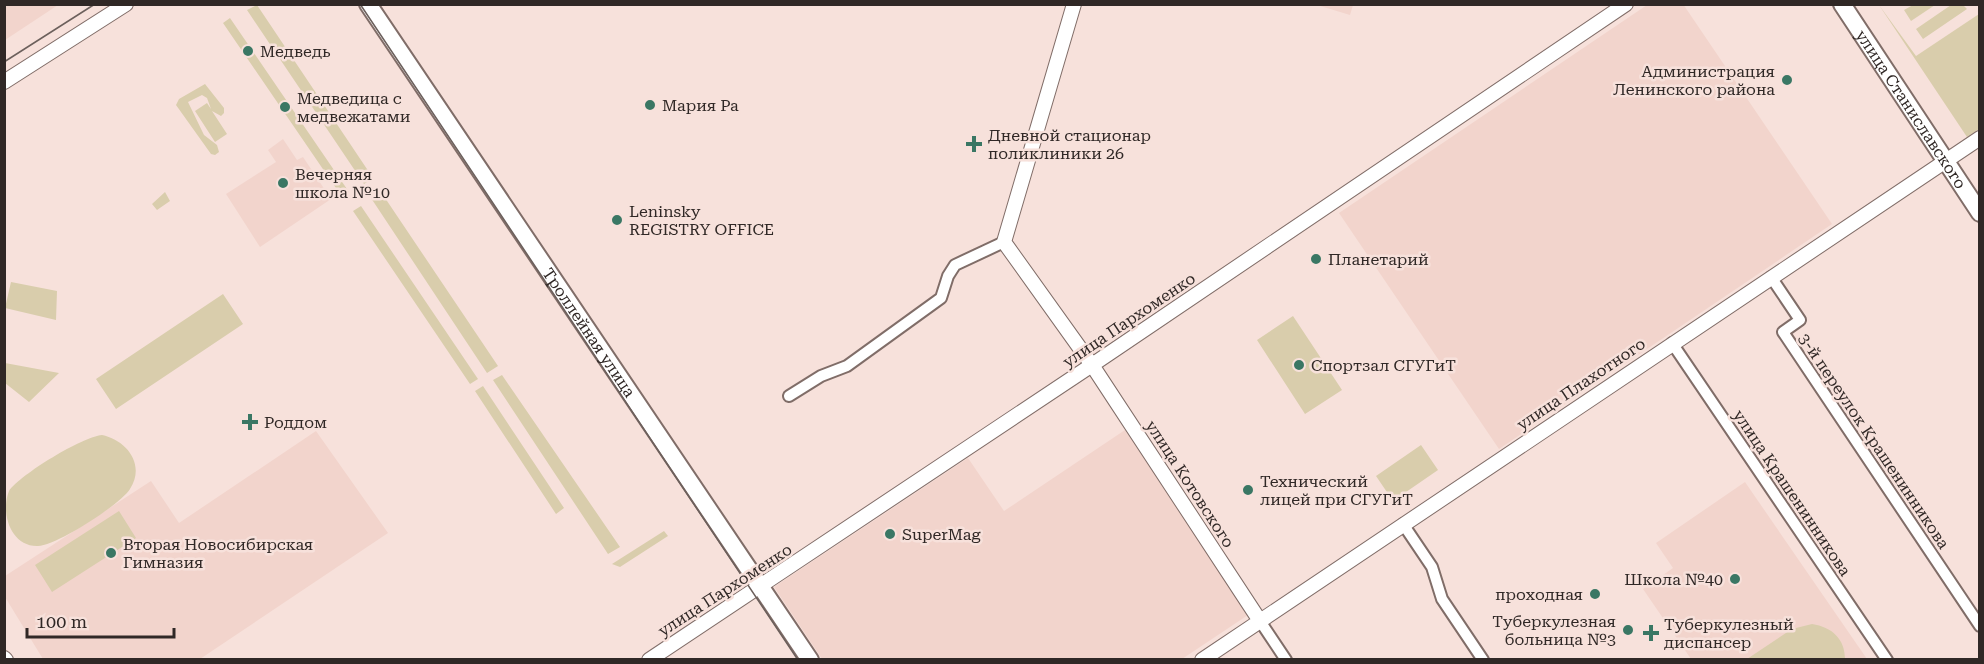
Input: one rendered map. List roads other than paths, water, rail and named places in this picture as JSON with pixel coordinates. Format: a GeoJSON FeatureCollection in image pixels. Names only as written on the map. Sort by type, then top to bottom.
{"type":"FeatureCollection","features":[{"type":"Feature","properties":{"kind":"main road","name":"Троллейная улица"},"geometry":{"type":"LineString","coordinates":[[368,4],[810,660]]}},
{"type":"Feature","properties":{"kind":"main road","name":"улица Станиславского"},"geometry":{"type":"LineString","coordinates":[[1842,4],[1980,213]]}},
{"type":"Feature","properties":{"kind":"street"},"geometry":{"type":"LineString","coordinates":[[4,82],[126,4]]}},
{"type":"Feature","properties":{"kind":"street"},"geometry":{"type":"LineString","coordinates":[[789,396],[821,375],[847,366],[941,298],[948,276],[955,265],[1004,242],[1074,4]]}},
{"type":"Feature","properties":{"kind":"street","name":"улица Пархоменко"},"geometry":{"type":"LineString","coordinates":[[649,660],[1092,365],[1626,4]]}},
{"type":"Feature","properties":{"kind":"street","name":"улица Плахотного"},"geometry":{"type":"LineString","coordinates":[[1202,660],[1220,655],[1260,621],[1980,138]]}},
{"type":"Feature","properties":{"kind":"street","name":"улица Котовского"},"geometry":{"type":"LineString","coordinates":[[1004,242],[1092,365],[1260,621]]}},
{"type":"Feature","properties":{"kind":"street","name":"3-й переулок Крашенинникова"},"geometry":{"type":"LineString","coordinates":[[1772,277],[1800,320],[1784,332],[1980,626]]}},
{"type":"Feature","properties":{"kind":"street","name":"улица Крашенинникова"},"geometry":{"type":"LineString","coordinates":[[1672,343],[1887,660]]}},
{"type":"Feature","properties":{"kind":"street"},"geometry":{"type":"LineString","coordinates":[[1403,524],[1432,567],[1442,599],[1483,660]]}},
{"type":"Feature","properties":{"kind":"street"},"geometry":{"type":"LineString","coordinates":[[1260,621],[1286,660]]}},
{"type":"Feature","properties":{"kind":"tram line"},"geometry":{"type":"LineString","coordinates":[[4,62],[95,4]]}},
{"type":"Feature","properties":{"kind":"tram line"},"geometry":{"type":"LineString","coordinates":[[360,4],[798,660]]}},
{"type":"Feature","properties":{"kind":"place","name":"Медведь"},"geometry":{"type":"Point","coordinates":[248,51]}},
{"type":"Feature","properties":{"kind":"place","name":"Администрация Ленинского района"},"geometry":{"type":"Point","coordinates":[1787,80]}},
{"type":"Feature","properties":{"kind":"place","name":"Мария Ра"},"geometry":{"type":"Point","coordinates":[650,105]}},
{"type":"Feature","properties":{"kind":"place","name":"Медведица с медвежатами"},"geometry":{"type":"Point","coordinates":[285,107]}},
{"type":"Feature","properties":{"kind":"place","name":"Дневной стационар поликлиники 26"},"geometry":{"type":"Point","coordinates":[974,144]}},
{"type":"Feature","properties":{"kind":"place","name":"Вечерняя школа №10"},"geometry":{"type":"Point","coordinates":[283,183]}},
{"type":"Feature","properties":{"kind":"place","name":"Leninsky REGISTRY OFFICE"},"geometry":{"type":"Point","coordinates":[617,220]}},
{"type":"Feature","properties":{"kind":"place","name":"Планетарий"},"geometry":{"type":"Point","coordinates":[1316,259]}},
{"type":"Feature","properties":{"kind":"place","name":"Спортзал СГУГиТ"},"geometry":{"type":"Point","coordinates":[1299,365]}},
{"type":"Feature","properties":{"kind":"place","name":"Роддом"},"geometry":{"type":"Point","coordinates":[250,422]}},
{"type":"Feature","properties":{"kind":"place","name":"Технический лицей при СГУГиТ"},"geometry":{"type":"Point","coordinates":[1248,490]}},
{"type":"Feature","properties":{"kind":"place","name":"SuperMag"},"geometry":{"type":"Point","coordinates":[890,534]}},
{"type":"Feature","properties":{"kind":"place","name":"Вторая Новосибирская Гимназия"},"geometry":{"type":"Point","coordinates":[111,553]}},
{"type":"Feature","properties":{"kind":"place","name":"Школа №40"},"geometry":{"type":"Point","coordinates":[1735,579]}},
{"type":"Feature","properties":{"kind":"place","name":"проходная"},"geometry":{"type":"Point","coordinates":[1595,594]}},
{"type":"Feature","properties":{"kind":"place","name":"Туберкулезная больница №3"},"geometry":{"type":"Point","coordinates":[1628,630]}},
{"type":"Feature","properties":{"kind":"place","name":"Туберкулезный диспансер"},"geometry":{"type":"Point","coordinates":[1651,633]}}]}
